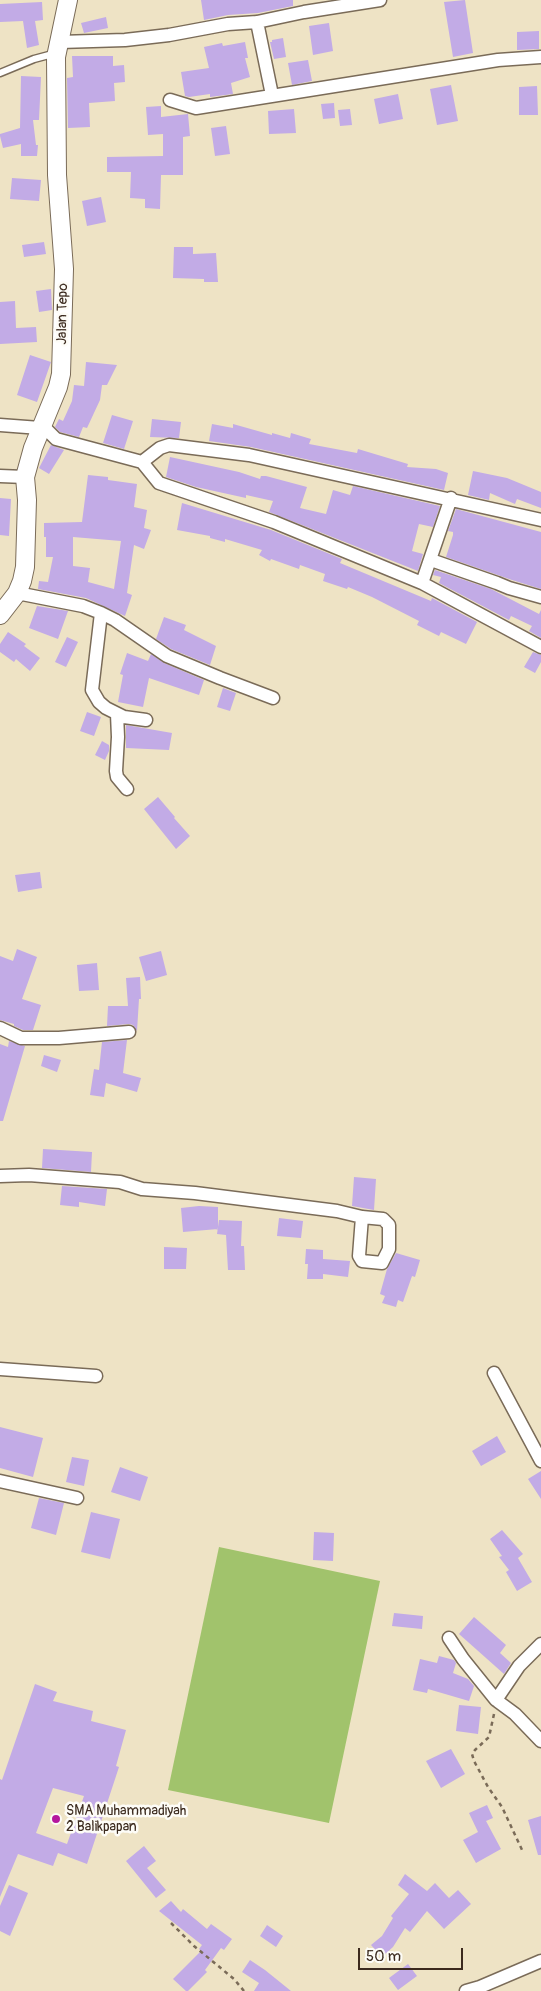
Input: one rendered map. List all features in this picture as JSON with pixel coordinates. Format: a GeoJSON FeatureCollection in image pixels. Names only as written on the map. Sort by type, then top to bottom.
{"type":"FeatureCollection","features":[{"type":"Feature","properties":{"kind":"street","name":"Jalan Tepo"},"geometry":{"type":"LineString","coordinates":[[0,615],[17,593],[25,567],[27,500],[25,477],[58,387],[62,360],[64,269],[57,175],[58,49],[68,0]]}},
{"type":"Feature","properties":{"kind":"street"},"geometry":{"type":"LineString","coordinates":[[58,49],[228,24],[257,22],[304,12],[380,0]]}},
{"type":"Feature","properties":{"kind":"street"},"geometry":{"type":"LineString","coordinates":[[257,22],[272,95]]}},
{"type":"Feature","properties":{"kind":"street"},"geometry":{"type":"LineString","coordinates":[[170,100],[196,108],[510,58],[541,57]]}},
{"type":"Feature","properties":{"kind":"street"},"geometry":{"type":"LineString","coordinates":[[0,425],[42,427],[56,439],[142,462],[159,483],[274,522],[422,583],[541,647]]}},
{"type":"Feature","properties":{"kind":"street"},"geometry":{"type":"LineString","coordinates":[[142,462],[160,448],[169,445],[249,455],[451,498],[541,520]]}},
{"type":"Feature","properties":{"kind":"street"},"geometry":{"type":"LineString","coordinates":[[0,476],[25,477]]}},
{"type":"Feature","properties":{"kind":"street"},"geometry":{"type":"LineString","coordinates":[[422,583],[451,498]]}},
{"type":"Feature","properties":{"kind":"street"},"geometry":{"type":"LineString","coordinates":[[431,560],[508,588],[541,597]]}},
{"type":"Feature","properties":{"kind":"street"},"geometry":{"type":"LineString","coordinates":[[17,593],[83,606],[101,613],[115,620],[168,656],[273,698]]}},
{"type":"Feature","properties":{"kind":"street"},"geometry":{"type":"LineString","coordinates":[[101,613],[92,690],[98,702],[117,714],[132,719],[146,720]]}},
{"type":"Feature","properties":{"kind":"street"},"geometry":{"type":"LineString","coordinates":[[117,714],[116,771],[127,789]]}},
{"type":"Feature","properties":{"kind":"street"},"geometry":{"type":"LineString","coordinates":[[0,1028],[21,1038],[59,1038],[129,1032]]}},
{"type":"Feature","properties":{"kind":"street"},"geometry":{"type":"LineString","coordinates":[[0,1176],[29,1175],[120,1182],[142,1189],[195,1193],[337,1211],[362,1217]]}},
{"type":"Feature","properties":{"kind":"street"},"geometry":{"type":"LineString","coordinates":[[0,1369],[96,1376]]}},
{"type":"Feature","properties":{"kind":"street"},"geometry":{"type":"LineString","coordinates":[[494,1373],[541,1461]]}},
{"type":"Feature","properties":{"kind":"street"},"geometry":{"type":"LineString","coordinates":[[0,1481],[77,1498]]}},
{"type":"Feature","properties":{"kind":"street"},"geometry":{"type":"LineString","coordinates":[[449,1638],[463,1659],[496,1700],[515,1714],[541,1741]]}},
{"type":"Feature","properties":{"kind":"street"},"geometry":{"type":"LineString","coordinates":[[496,1700],[519,1666],[541,1644]]}},
{"type":"Feature","properties":{"kind":"street"},"geometry":{"type":"LineString","coordinates":[[466,1991],[541,1962]]}},
{"type":"Feature","properties":{"kind":"lane"},"geometry":{"type":"LineString","coordinates":[[0,73],[49,55],[58,49]]}},
{"type":"Feature","properties":{"kind":"path"},"geometry":{"type":"LineString","coordinates":[[496,1700],[491,1731],[488,1737],[472,1754],[488,1787],[502,1807],[523,1852]]}},
{"type":"Feature","properties":{"kind":"path"},"geometry":{"type":"LineString","coordinates":[[171,1923],[194,1946],[234,1978],[244,1991]]}},
{"type":"Feature","properties":{"kind":"green space"},"geometry":{"type":"Polygon","coordinates":[[[219,1547],[380,1581],[329,1823],[168,1790],[219,1547]]]}},
{"type":"Feature","properties":{"kind":"building"},"geometry":{"type":"Polygon","coordinates":[[[201,0],[293,0],[293,6],[204,20],[201,0]]]}},
{"type":"Feature","properties":{"kind":"building"},"geometry":{"type":"Polygon","coordinates":[[[465,0],[473,53],[453,57],[444,2],[465,0]]]}},
{"type":"Feature","properties":{"kind":"building"},"geometry":{"type":"Polygon","coordinates":[[[42,2],[43,20],[35,21],[39,45],[27,48],[23,21],[0,22],[0,4],[42,2]]]}},
{"type":"Feature","properties":{"kind":"building"},"geometry":{"type":"Polygon","coordinates":[[[106,17],[108,28],[84,33],[81,23],[106,17]]]}},
{"type":"Feature","properties":{"kind":"building"},"geometry":{"type":"Polygon","coordinates":[[[329,23],[333,51],[313,55],[309,26],[329,23]]]}},
{"type":"Feature","properties":{"kind":"building"},"geometry":{"type":"Polygon","coordinates":[[[539,31],[539,49],[517,50],[517,32],[539,31]]]}},
{"type":"Feature","properties":{"kind":"building"},"geometry":{"type":"Polygon","coordinates":[[[283,38],[286,57],[274,59],[270,42],[283,38]]]}},
{"type":"Feature","properties":{"kind":"building"},"geometry":{"type":"Polygon","coordinates":[[[245,42],[248,58],[245,58],[250,77],[231,83],[233,94],[210,97],[210,94],[185,96],[181,72],[209,68],[204,47],[222,43],[223,46],[245,42]]]}},
{"type":"Feature","properties":{"kind":"building"},"geometry":{"type":"Polygon","coordinates":[[[72,56],[113,56],[113,66],[124,65],[125,82],[114,83],[115,101],[89,103],[90,127],[68,128],[67,78],[73,77],[72,56]]]}},
{"type":"Feature","properties":{"kind":"building"},"geometry":{"type":"Polygon","coordinates":[[[308,60],[312,81],[292,85],[288,63],[308,60]]]}},
{"type":"Feature","properties":{"kind":"building"},"geometry":{"type":"Polygon","coordinates":[[[21,76],[41,77],[39,120],[33,120],[36,145],[38,145],[37,156],[21,156],[21,144],[3,148],[0,136],[0,134],[20,128],[21,76]]]}},
{"type":"Feature","properties":{"kind":"building"},"geometry":{"type":"Polygon","coordinates":[[[451,85],[458,121],[437,125],[430,89],[451,85]]]}},
{"type":"Feature","properties":{"kind":"building"},"geometry":{"type":"Polygon","coordinates":[[[537,86],[538,115],[519,115],[519,87],[537,86]]]}},
{"type":"Feature","properties":{"kind":"building"},"geometry":{"type":"Polygon","coordinates":[[[398,94],[403,119],[379,124],[374,99],[398,94]]]}},
{"type":"Feature","properties":{"kind":"building"},"geometry":{"type":"Polygon","coordinates":[[[334,103],[335,118],[323,119],[321,104],[334,103]]]}},
{"type":"Feature","properties":{"kind":"building"},"geometry":{"type":"Polygon","coordinates":[[[161,106],[161,117],[188,114],[190,136],[183,137],[183,175],[161,175],[160,209],[145,208],[145,199],[130,198],[131,172],[107,172],[107,157],[163,156],[163,134],[148,135],[146,107],[161,106]]]}},
{"type":"Feature","properties":{"kind":"building"},"geometry":{"type":"Polygon","coordinates":[[[294,109],[296,133],[269,134],[268,111],[294,109]]]}},
{"type":"Feature","properties":{"kind":"building"},"geometry":{"type":"Polygon","coordinates":[[[350,109],[352,125],[340,126],[338,110],[350,109]]]}},
{"type":"Feature","properties":{"kind":"building"},"geometry":{"type":"Polygon","coordinates":[[[226,126],[230,154],[215,156],[211,128],[226,126]]]}},
{"type":"Feature","properties":{"kind":"building"},"geometry":{"type":"Polygon","coordinates":[[[12,178],[41,180],[39,201],[10,199],[12,178]]]}},
{"type":"Feature","properties":{"kind":"building"},"geometry":{"type":"Polygon","coordinates":[[[101,197],[106,222],[87,226],[82,201],[101,197]]]}},
{"type":"Feature","properties":{"kind":"building"},"geometry":{"type":"Polygon","coordinates":[[[44,242],[46,254],[24,257],[22,245],[44,242]]]}},
{"type":"Feature","properties":{"kind":"building"},"geometry":{"type":"Polygon","coordinates":[[[174,247],[193,247],[193,254],[216,253],[218,282],[204,282],[204,279],[173,278],[174,247]]]}},
{"type":"Feature","properties":{"kind":"building"},"geometry":{"type":"Polygon","coordinates":[[[51,289],[52,310],[39,312],[36,291],[51,289]]]}},
{"type":"Feature","properties":{"kind":"building"},"geometry":{"type":"Polygon","coordinates":[[[15,301],[16,328],[36,327],[37,342],[0,344],[0,302],[15,301]]]}},
{"type":"Feature","properties":{"kind":"building"},"geometry":{"type":"Polygon","coordinates":[[[30,355],[51,362],[37,402],[17,395],[30,355]]]}},
{"type":"Feature","properties":{"kind":"building"},"geometry":{"type":"Polygon","coordinates":[[[86,362],[117,365],[107,385],[102,385],[100,400],[87,428],[83,427],[79,437],[60,432],[55,427],[59,419],[63,421],[72,401],[74,385],[84,386],[86,362]]]}},
{"type":"Feature","properties":{"kind":"building"},"geometry":{"type":"Polygon","coordinates":[[[112,415],[133,421],[124,449],[103,443],[112,415]]]}},
{"type":"Feature","properties":{"kind":"building"},"geometry":{"type":"Polygon","coordinates":[[[152,419],[181,422],[179,438],[150,437],[152,419]]]}},
{"type":"Feature","properties":{"kind":"building"},"geometry":{"type":"Polygon","coordinates":[[[212,424],[233,428],[233,424],[290,438],[291,433],[311,439],[309,444],[357,453],[358,449],[408,464],[407,467],[436,469],[448,473],[444,490],[251,447],[209,441],[212,424]]]}},
{"type":"Feature","properties":{"kind":"building"},"geometry":{"type":"Polygon","coordinates":[[[51,445],[64,450],[49,474],[39,468],[51,445]]]}},
{"type":"Feature","properties":{"kind":"building"},"geometry":{"type":"Polygon","coordinates":[[[170,457],[239,472],[260,479],[261,476],[266,476],[307,487],[300,508],[326,514],[333,490],[350,495],[353,486],[440,506],[433,527],[419,524],[412,551],[423,554],[418,571],[269,512],[273,501],[246,495],[246,498],[196,487],[166,477],[170,457]]]}},
{"type":"Feature","properties":{"kind":"building"},"geometry":{"type":"Polygon","coordinates":[[[473,471],[507,478],[541,492],[541,508],[517,499],[515,504],[490,493],[489,500],[468,495],[473,471]]]}},
{"type":"Feature","properties":{"kind":"building"},"geometry":{"type":"Polygon","coordinates":[[[88,475],[108,477],[108,480],[137,484],[134,507],[147,510],[144,528],[151,530],[144,549],[134,545],[127,593],[132,595],[125,616],[86,598],[38,589],[39,581],[48,582],[53,557],[46,557],[44,523],[82,522],[88,475]],[[73,537],[73,566],[90,568],[88,582],[114,589],[121,541],[73,537]]]}},
{"type":"Feature","properties":{"kind":"building"},"geometry":{"type":"Polygon","coordinates":[[[0,498],[11,499],[9,536],[0,535],[0,498]]]}},
{"type":"Feature","properties":{"kind":"building"},"geometry":{"type":"Polygon","coordinates":[[[182,503],[271,530],[342,559],[340,563],[431,601],[432,598],[477,622],[466,644],[441,632],[439,636],[417,625],[419,621],[372,597],[348,587],[347,589],[323,581],[325,574],[300,565],[299,569],[271,559],[270,561],[259,555],[262,550],[225,539],[225,542],[210,538],[210,536],[177,530],[182,503]]]}},
{"type":"Feature","properties":{"kind":"building"},"geometry":{"type":"Polygon","coordinates":[[[456,509],[541,532],[541,589],[446,557],[453,535],[453,532],[448,531],[456,509]]]}},
{"type":"Feature","properties":{"kind":"building"},"geometry":{"type":"Polygon","coordinates":[[[435,570],[491,589],[539,614],[541,610],[541,638],[529,631],[532,626],[511,616],[509,620],[439,583],[441,577],[433,575],[435,570]]]}},
{"type":"Feature","properties":{"kind":"building"},"geometry":{"type":"Polygon","coordinates":[[[37,606],[68,611],[58,639],[29,628],[37,606]]]}},
{"type":"Feature","properties":{"kind":"building"},"geometry":{"type":"Polygon","coordinates":[[[164,617],[186,625],[184,630],[216,646],[210,665],[171,649],[156,639],[164,617]]]}},
{"type":"Feature","properties":{"kind":"building"},"geometry":{"type":"Polygon","coordinates":[[[8,632],[26,644],[24,646],[40,658],[30,671],[16,659],[14,662],[0,652],[0,644],[8,632]]]}},
{"type":"Feature","properties":{"kind":"building"},"geometry":{"type":"Polygon","coordinates":[[[67,637],[78,642],[66,667],[55,662],[67,637]]]}},
{"type":"Feature","properties":{"kind":"building"},"geometry":{"type":"Polygon","coordinates":[[[533,652],[541,655],[541,662],[535,673],[524,667],[533,652]]]}},
{"type":"Feature","properties":{"kind":"building"},"geometry":{"type":"Polygon","coordinates":[[[127,653],[148,661],[151,654],[164,663],[204,680],[199,695],[149,678],[143,707],[118,702],[123,675],[120,674],[127,653]]]}},
{"type":"Feature","properties":{"kind":"building"},"geometry":{"type":"Polygon","coordinates":[[[223,688],[236,693],[230,711],[217,707],[223,688]]]}},
{"type":"Feature","properties":{"kind":"building"},"geometry":{"type":"Polygon","coordinates":[[[87,712],[101,717],[94,736],[80,731],[87,712]]]}},
{"type":"Feature","properties":{"kind":"building"},"geometry":{"type":"Polygon","coordinates":[[[126,725],[172,733],[169,750],[126,748],[126,725]]]}},
{"type":"Feature","properties":{"kind":"building"},"geometry":{"type":"Polygon","coordinates":[[[102,741],[109,745],[109,751],[105,760],[95,755],[102,741]]]}},
{"type":"Feature","properties":{"kind":"building"},"geometry":{"type":"Polygon","coordinates":[[[158,797],[190,836],[176,849],[144,809],[158,797]]]}},
{"type":"Feature","properties":{"kind":"building"},"geometry":{"type":"Polygon","coordinates":[[[40,872],[42,888],[18,892],[15,875],[40,872]]]}},
{"type":"Feature","properties":{"kind":"building"},"geometry":{"type":"Polygon","coordinates":[[[17,949],[37,957],[22,999],[41,1005],[33,1030],[23,1030],[14,1026],[14,1024],[0,1020],[0,956],[13,961],[17,949]]]}},
{"type":"Feature","properties":{"kind":"building"},"geometry":{"type":"Polygon","coordinates":[[[161,951],[167,975],[146,981],[139,957],[161,951]]]}},
{"type":"Feature","properties":{"kind":"building"},"geometry":{"type":"Polygon","coordinates":[[[97,963],[99,990],[79,991],[77,965],[97,963]]]}},
{"type":"Feature","properties":{"kind":"building"},"geometry":{"type":"Polygon","coordinates":[[[140,977],[141,999],[139,999],[137,1031],[133,1025],[129,1024],[107,1026],[108,1006],[128,1006],[126,978],[140,977]]]}},
{"type":"Feature","properties":{"kind":"building"},"geometry":{"type":"Polygon","coordinates":[[[127,1040],[123,1073],[141,1078],[137,1092],[106,1083],[104,1097],[90,1095],[94,1069],[99,1070],[102,1042],[127,1040]]]}},
{"type":"Feature","properties":{"kind":"building"},"geometry":{"type":"Polygon","coordinates":[[[9,1041],[25,1046],[3,1121],[0,1121],[0,1044],[8,1047],[9,1041]]]}},
{"type":"Feature","properties":{"kind":"building"},"geometry":{"type":"Polygon","coordinates":[[[44,1055],[61,1060],[57,1072],[41,1066],[44,1055]]]}},
{"type":"Feature","properties":{"kind":"building"},"geometry":{"type":"Polygon","coordinates":[[[43,1149],[92,1152],[91,1172],[42,1168],[43,1149]]]}},
{"type":"Feature","properties":{"kind":"building"},"geometry":{"type":"Polygon","coordinates":[[[354,1177],[376,1179],[374,1210],[352,1206],[354,1177]]]}},
{"type":"Feature","properties":{"kind":"building"},"geometry":{"type":"Polygon","coordinates":[[[62,1186],[107,1189],[105,1206],[79,1202],[79,1207],[60,1205],[62,1186]]]}},
{"type":"Feature","properties":{"kind":"building"},"geometry":{"type":"Polygon","coordinates":[[[199,1206],[218,1207],[218,1229],[183,1232],[181,1208],[199,1206]]]}},
{"type":"Feature","properties":{"kind":"building"},"geometry":{"type":"Polygon","coordinates":[[[279,1218],[303,1221],[301,1238],[277,1236],[279,1218]]]}},
{"type":"Feature","properties":{"kind":"building"},"geometry":{"type":"Polygon","coordinates":[[[219,1220],[242,1221],[241,1246],[244,1246],[245,1270],[228,1270],[226,1235],[217,1234],[219,1220]]]}},
{"type":"Feature","properties":{"kind":"building"},"geometry":{"type":"Polygon","coordinates":[[[164,1247],[187,1248],[186,1269],[164,1269],[164,1247]]]}},
{"type":"Feature","properties":{"kind":"building"},"geometry":{"type":"Polygon","coordinates":[[[306,1249],[323,1250],[323,1259],[350,1261],[348,1277],[323,1274],[323,1279],[307,1279],[306,1249]]]}},
{"type":"Feature","properties":{"kind":"building"},"geometry":{"type":"Polygon","coordinates":[[[396,1253],[420,1260],[415,1277],[412,1276],[403,1302],[398,1300],[396,1307],[382,1303],[385,1296],[380,1294],[387,1269],[396,1253]]]}},
{"type":"Feature","properties":{"kind":"building"},"geometry":{"type":"Polygon","coordinates":[[[0,1427],[43,1438],[33,1477],[0,1468],[0,1427]]]}},
{"type":"Feature","properties":{"kind":"building"},"geometry":{"type":"Polygon","coordinates":[[[497,1436],[506,1452],[481,1466],[472,1451],[497,1436]]]}},
{"type":"Feature","properties":{"kind":"building"},"geometry":{"type":"Polygon","coordinates":[[[72,1457],[89,1460],[84,1486],[66,1482],[72,1457]]]}},
{"type":"Feature","properties":{"kind":"building"},"geometry":{"type":"Polygon","coordinates":[[[120,1467],[148,1477],[140,1501],[111,1492],[120,1467]]]}},
{"type":"Feature","properties":{"kind":"building"},"geometry":{"type":"Polygon","coordinates":[[[541,1471],[541,1499],[528,1479],[541,1471]]]}},
{"type":"Feature","properties":{"kind":"building"},"geometry":{"type":"Polygon","coordinates":[[[39,1498],[64,1503],[56,1535],[31,1528],[39,1498]]]}},
{"type":"Feature","properties":{"kind":"building"},"geometry":{"type":"Polygon","coordinates":[[[91,1512],[120,1519],[110,1559],[81,1552],[91,1512]]]}},
{"type":"Feature","properties":{"kind":"building"},"geometry":{"type":"Polygon","coordinates":[[[502,1530],[523,1554],[518,1558],[532,1582],[517,1591],[506,1572],[509,1570],[499,1557],[502,1556],[490,1539],[502,1530]]]}},
{"type":"Feature","properties":{"kind":"building"},"geometry":{"type":"Polygon","coordinates":[[[314,1532],[334,1533],[333,1561],[313,1560],[314,1532]]]}},
{"type":"Feature","properties":{"kind":"building"},"geometry":{"type":"Polygon","coordinates":[[[394,1613],[423,1616],[422,1629],[392,1626],[394,1613]]]}},
{"type":"Feature","properties":{"kind":"building"},"geometry":{"type":"Polygon","coordinates":[[[474,1617],[506,1645],[500,1653],[511,1663],[504,1674],[459,1634],[474,1617]]]}},
{"type":"Feature","properties":{"kind":"building"},"geometry":{"type":"Polygon","coordinates":[[[439,1656],[454,1660],[456,1663],[453,1673],[468,1679],[474,1686],[469,1701],[428,1689],[427,1693],[413,1690],[420,1659],[437,1663],[439,1656]]]}},
{"type":"Feature","properties":{"kind":"building"},"geometry":{"type":"Polygon","coordinates":[[[35,1684],[57,1692],[53,1701],[93,1711],[91,1721],[126,1730],[116,1766],[119,1767],[87,1864],[58,1853],[53,1866],[18,1854],[0,1897],[0,1779],[2,1780],[35,1684]],[[53,1788],[36,1833],[67,1844],[84,1796],[53,1788]]]}},
{"type":"Feature","properties":{"kind":"building"},"geometry":{"type":"Polygon","coordinates":[[[459,1705],[481,1707],[478,1734],[456,1731],[459,1705]]]}},
{"type":"Feature","properties":{"kind":"building"},"geometry":{"type":"Polygon","coordinates":[[[451,1749],[465,1774],[441,1788],[426,1761],[451,1749]]]}},
{"type":"Feature","properties":{"kind":"building"},"geometry":{"type":"Polygon","coordinates":[[[487,1805],[493,1818],[486,1821],[501,1849],[476,1863],[463,1840],[478,1832],[469,1813],[487,1805]]]}},
{"type":"Feature","properties":{"kind":"building"},"geometry":{"type":"Polygon","coordinates":[[[541,1816],[541,1855],[538,1855],[528,1820],[541,1816]]]}},
{"type":"Feature","properties":{"kind":"building"},"geometry":{"type":"Polygon","coordinates":[[[144,1846],[156,1861],[147,1868],[166,1890],[156,1898],[126,1861],[144,1846]]]}},
{"type":"Feature","properties":{"kind":"building"},"geometry":{"type":"Polygon","coordinates":[[[405,1874],[427,1891],[435,1883],[449,1898],[458,1890],[471,1904],[444,1929],[427,1911],[410,1932],[405,1928],[393,1947],[382,1957],[371,1945],[382,1936],[393,1918],[391,1916],[409,1894],[398,1885],[405,1874]]]}},
{"type":"Feature","properties":{"kind":"building"},"geometry":{"type":"Polygon","coordinates":[[[9,1885],[28,1893],[10,1936],[0,1931],[0,1906],[9,1885]]]}},
{"type":"Feature","properties":{"kind":"building"},"geometry":{"type":"Polygon","coordinates":[[[171,1901],[181,1912],[183,1909],[207,1929],[211,1924],[232,1939],[224,1950],[221,1948],[205,1970],[207,1972],[188,1991],[173,1979],[201,1951],[199,1949],[202,1945],[159,1911],[171,1901]]]}},
{"type":"Feature","properties":{"kind":"building"},"geometry":{"type":"Polygon","coordinates":[[[267,1925],[283,1936],[276,1947],[260,1936],[267,1925]]]}},
{"type":"Feature","properties":{"kind":"building"},"geometry":{"type":"Polygon","coordinates":[[[250,1960],[291,1991],[254,1991],[259,1983],[242,1972],[250,1960]]]}},
{"type":"Feature","properties":{"kind":"building"},"geometry":{"type":"Polygon","coordinates":[[[408,1964],[417,1976],[398,1990],[389,1978],[408,1964]]]}},
{"type":"Feature","properties":{"kind":"place","name":"SMA Muhammadiyah 2 Balikpapan"},"geometry":{"type":"Point","coordinates":[56,1819]}}]}
